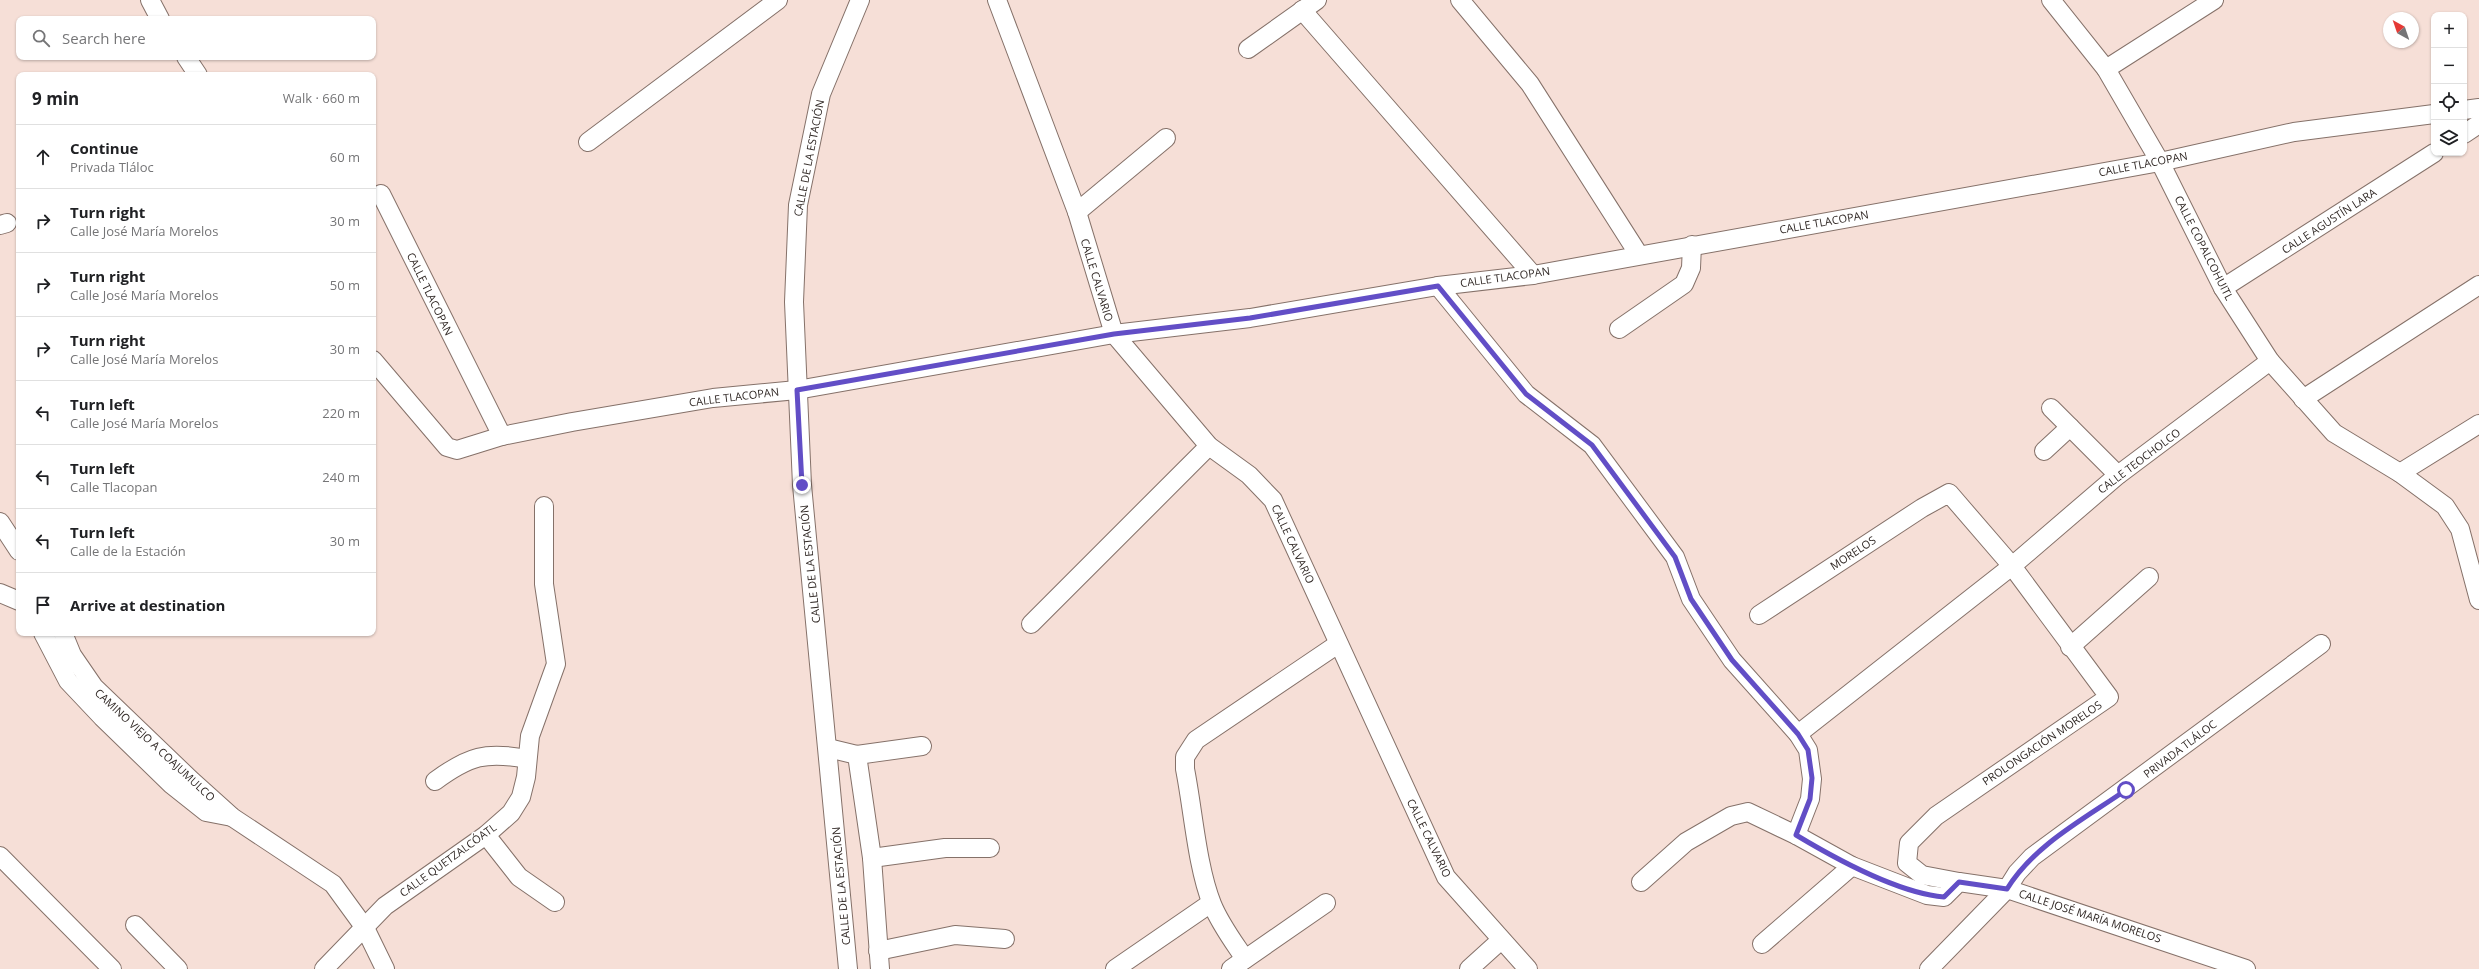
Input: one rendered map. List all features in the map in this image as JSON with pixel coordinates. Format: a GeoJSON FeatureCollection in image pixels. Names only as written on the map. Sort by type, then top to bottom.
{"type":"FeatureCollection","features":[{"type":"Feature","properties":{"kind":"street"},"geometry":{"type":"LineString","coordinates":[[150,0],[158,16]]}},
{"type":"Feature","properties":{"kind":"street"},"geometry":{"type":"LineString","coordinates":[[588,142],[778,0]]}},
{"type":"Feature","properties":{"kind":"street","name":"CALLE DE LA ESTACIÓN"},"geometry":{"type":"LineString","coordinates":[[848,969],[802,485],[794,302],[798,206],[821,94],[860,0]]}},
{"type":"Feature","properties":{"kind":"street","name":"CALLE CALVARIO"},"geometry":{"type":"LineString","coordinates":[[997,0],[1077,212],[1114,334],[1209,446],[1249,475],[1273,500],[1446,877],[1528,969]]}},
{"type":"Feature","properties":{"kind":"street"},"geometry":{"type":"LineString","coordinates":[[1248,48],[1317,0]]}},
{"type":"Feature","properties":{"kind":"street"},"geometry":{"type":"LineString","coordinates":[[1460,0],[1530,84],[1639,255]]}},
{"type":"Feature","properties":{"kind":"street","name":"CALLE COPALCOHUITL"},"geometry":{"type":"LineString","coordinates":[[2051,0],[2106,69],[2160,162],[2223,288],[2270,362],[2334,433],[2400,473],[2445,506],[2460,529],[2479,600]]}},
{"type":"Feature","properties":{"kind":"street"},"geometry":{"type":"LineString","coordinates":[[2106,69],[2214,0]]}},
{"type":"Feature","properties":{"kind":"street"},"geometry":{"type":"LineString","coordinates":[[1302,10],[1533,275]]}},
{"type":"Feature","properties":{"kind":"street"},"geometry":{"type":"LineString","coordinates":[[188,60],[196,72]]}},
{"type":"Feature","properties":{"kind":"street"},"geometry":{"type":"LineString","coordinates":[[2467,110],[2479,108]]}},
{"type":"Feature","properties":{"kind":"street","name":"CALLE TLACOPAN"},"geometry":{"type":"LineString","coordinates":[[376,364],[447,447],[452,450],[457,450],[502,436],[572,422],[713,398],[797,390],[1114,334],[1250,318],[1438,286],[1533,275],[1692,245],[2160,162],[2294,132],[2431,114]]}},
{"type":"Feature","properties":{"kind":"street"},"geometry":{"type":"LineString","coordinates":[[2467,132],[2479,124]]}},
{"type":"Feature","properties":{"kind":"street"},"geometry":{"type":"LineString","coordinates":[[1077,212],[1166,138]]}},
{"type":"Feature","properties":{"kind":"street","name":"CALLE AGUSTÍN LARA"},"geometry":{"type":"LineString","coordinates":[[2223,288],[2431,155]]}},
{"type":"Feature","properties":{"kind":"street","name":"CALLE TLACOPAN"},"geometry":{"type":"LineString","coordinates":[[381,194],[502,436]]}},
{"type":"Feature","properties":{"kind":"street"},"geometry":{"type":"LineString","coordinates":[[1619,329],[1684,284],[1691,268],[1692,245]]}},
{"type":"Feature","properties":{"kind":"street"},"geometry":{"type":"LineString","coordinates":[[2303,399],[2479,285]]}},
{"type":"Feature","properties":{"kind":"street"},"geometry":{"type":"LineString","coordinates":[[1438,286],[1526,394],[1592,445],[1675,557],[1691,599],[1732,660],[1798,734],[1808,750],[1812,778],[1810,799],[1796,835]]}},
{"type":"Feature","properties":{"kind":"street","name":"CALLE TEOCHOLCO"},"geometry":{"type":"LineString","coordinates":[[1798,734],[2012,566],[2118,475],[2270,362]]}},
{"type":"Feature","properties":{"kind":"street"},"geometry":{"type":"LineString","coordinates":[[2051,408],[2118,475]]}},
{"type":"Feature","properties":{"kind":"street"},"geometry":{"type":"LineString","coordinates":[[2400,473],[2479,424]]}},
{"type":"Feature","properties":{"kind":"street"},"geometry":{"type":"LineString","coordinates":[[2044,451],[2070,427]]}},
{"type":"Feature","properties":{"kind":"street"},"geometry":{"type":"LineString","coordinates":[[1031,624],[1209,446]]}},
{"type":"Feature","properties":{"kind":"street","name":"PROLONGACIÓN MORELOS"},"geometry":{"type":"LineString","coordinates":[[1949,493],[2012,566],[2070,647],[2109,697],[1936,816],[1909,844],[1907,863],[1922,875],[1959,882]]}},
{"type":"Feature","properties":{"kind":"street","name":"MORELOS"},"geometry":{"type":"LineString","coordinates":[[1759,615],[1922,508],[1949,493]]}},
{"type":"Feature","properties":{"kind":"street","name":"CALLE QUETZALCÓATL"},"geometry":{"type":"LineString","coordinates":[[324,969],[385,906],[486,835],[511,813],[521,797],[530,736],[539,707],[556,664],[544,584],[544,506]]}},
{"type":"Feature","properties":{"kind":"street"},"geometry":{"type":"LineString","coordinates":[[0,522],[16,546]]}},
{"type":"Feature","properties":{"kind":"street"},"geometry":{"type":"LineString","coordinates":[[2070,647],[2148,577]]}},
{"type":"Feature","properties":{"kind":"street"},"geometry":{"type":"LineString","coordinates":[[0,593],[16,600]]}},
{"type":"Feature","properties":{"kind":"street"},"geometry":{"type":"LineString","coordinates":[[45,636],[68,681],[113,728],[172,785],[206,812],[232,816]]}},
{"type":"Feature","properties":{"kind":"street","name":"CAMINO VIEJO A COAJUMULCO"},"geometry":{"type":"LineString","coordinates":[[64,636],[72,655],[94,687],[232,816],[334,884],[365,928],[385,969]]}},
{"type":"Feature","properties":{"kind":"street"},"geometry":{"type":"LineString","coordinates":[[1326,903],[1238,964],[1225,930],[1212,903],[1200,858],[1185,769],[1185,757],[1188,749],[1196,740],[1338,644]]}},
{"type":"Feature","properties":{"kind":"street","name":"PRIVADA TLÁLOC"},"geometry":{"type":"LineString","coordinates":[[1929,969],[2007,889],[2017,873],[2032,857],[2322,644]]}},
{"type":"Feature","properties":{"kind":"street"},"geometry":{"type":"LineString","coordinates":[[828,748],[858,755],[922,746]]}},
{"type":"Feature","properties":{"kind":"street"},"geometry":{"type":"LineString","coordinates":[[435,781],[456,765],[476,758],[501,754],[527,758]]}},
{"type":"Feature","properties":{"kind":"street"},"geometry":{"type":"LineString","coordinates":[[858,755],[872,858],[880,969]]}},
{"type":"Feature","properties":{"kind":"street"},"geometry":{"type":"LineString","coordinates":[[1641,882],[1686,842],[1731,816],[1748,812],[1796,835],[1852,866],[1927,895],[1944,897],[1959,882]]}},
{"type":"Feature","properties":{"kind":"street"},"geometry":{"type":"LineString","coordinates":[[486,835],[519,877],[555,902]]}},
{"type":"Feature","properties":{"kind":"street"},"geometry":{"type":"LineString","coordinates":[[872,858],[945,848],[990,848]]}},
{"type":"Feature","properties":{"kind":"street"},"geometry":{"type":"LineString","coordinates":[[3,863],[112,969]]}},
{"type":"Feature","properties":{"kind":"street"},"geometry":{"type":"LineString","coordinates":[[1762,944],[1852,866]]}},
{"type":"Feature","properties":{"kind":"street","name":"CALLE JOSÉ MARÍA MORELOS"},"geometry":{"type":"LineString","coordinates":[[1959,882],[2007,889],[2226,965],[2246,969]]}},
{"type":"Feature","properties":{"kind":"street"},"geometry":{"type":"LineString","coordinates":[[1115,969],[1212,903]]}},
{"type":"Feature","properties":{"kind":"street"},"geometry":{"type":"LineString","coordinates":[[135,925],[178,969]]}},
{"type":"Feature","properties":{"kind":"street"},"geometry":{"type":"LineString","coordinates":[[878,951],[955,935],[1005,939]]}},
{"type":"Feature","properties":{"kind":"street"},"geometry":{"type":"LineString","coordinates":[[1469,969],[1501,940]]}},
{"type":"Feature","properties":{"kind":"route"},"geometry":{"type":"LineString","coordinates":[[802,485],[797,390],[1114,334],[1250,318],[1438,286],[1526,394],[1592,445],[1675,557],[1691,599],[1732,660],[1798,734],[1808,750],[1812,778],[1810,799],[1796,835],[1825,853],[1852,866],[1927,895],[1944,897],[1959,882],[2007,889],[2017,873],[2032,857],[2126,790]]}}]}
